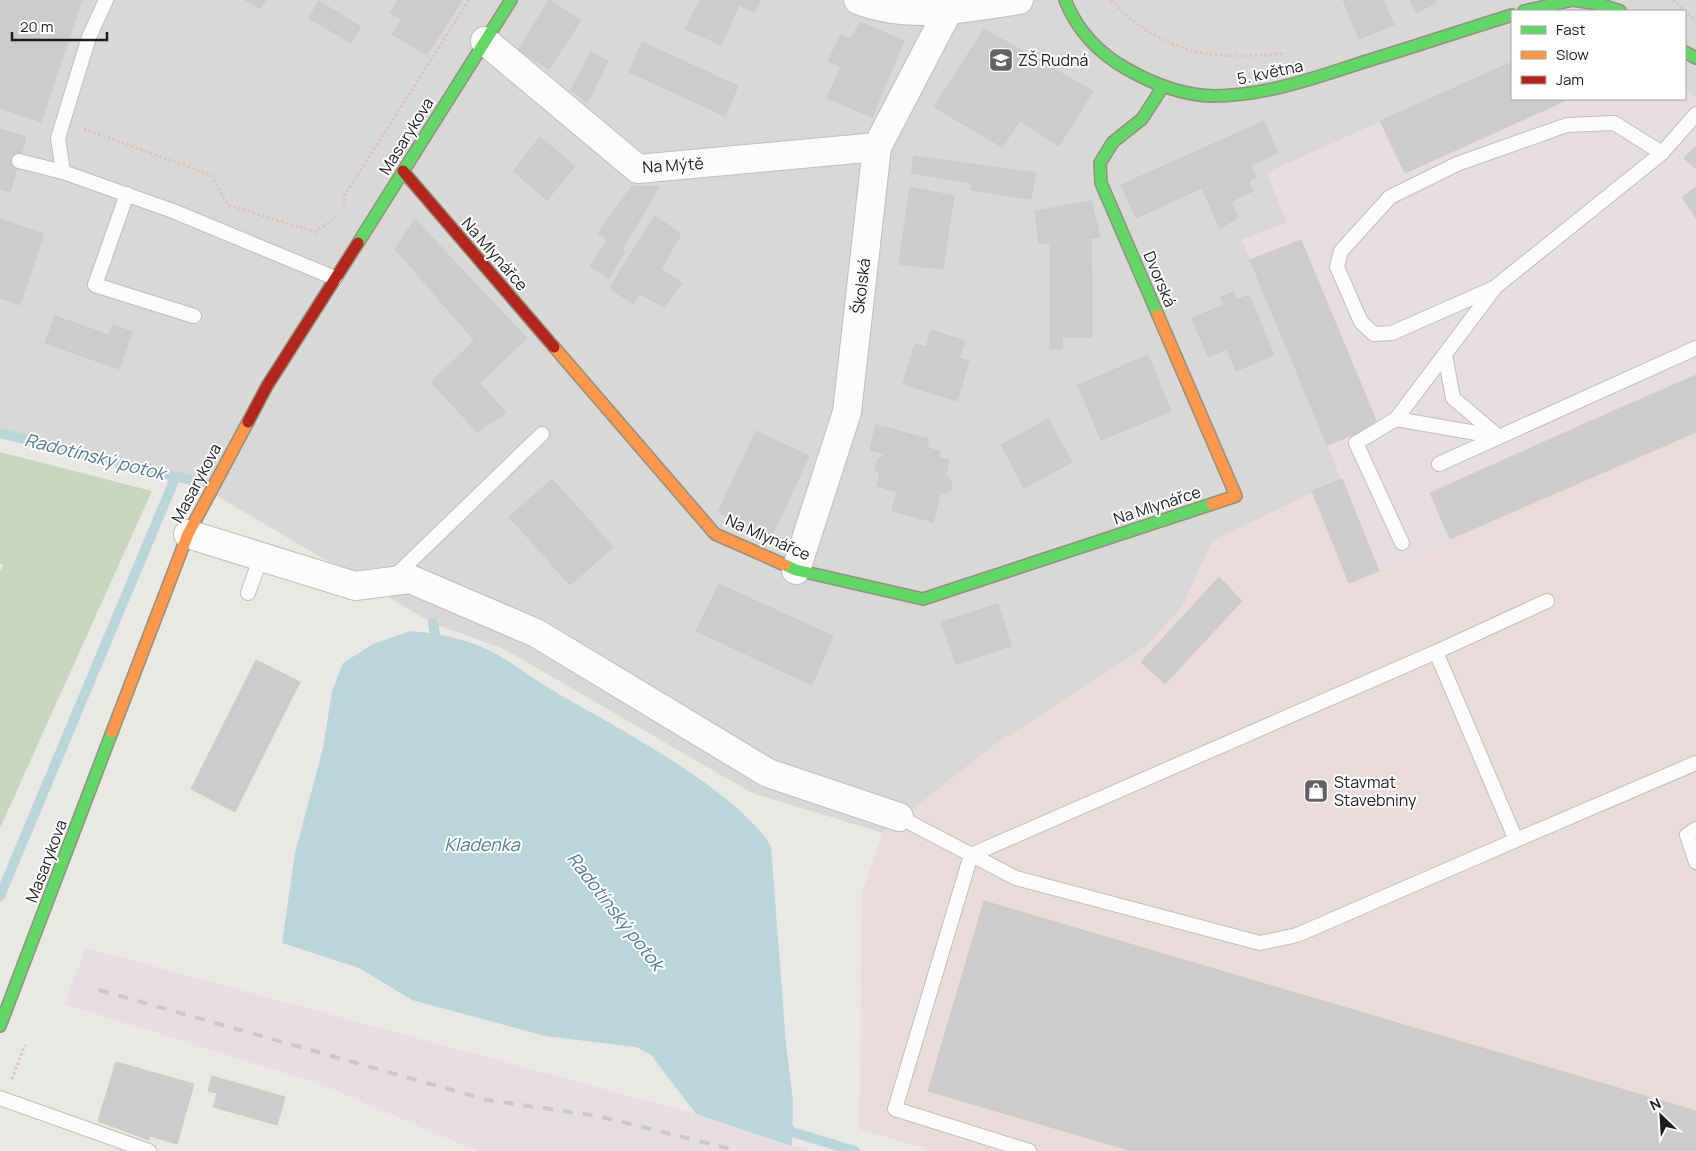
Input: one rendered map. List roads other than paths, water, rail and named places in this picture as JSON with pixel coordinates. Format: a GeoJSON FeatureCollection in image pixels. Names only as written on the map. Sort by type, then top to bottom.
{"type":"FeatureCollection","features":[{"type":"Feature","properties":{"kind":"main road","name":"Masarykova"},"geometry":{"type":"LineString","coordinates":[[0,1026],[188,534],[267,386],[511,0]]}},
{"type":"Feature","properties":{"kind":"main road","name":"5. května"},"geometry":{"type":"LineString","coordinates":[[1065,0],[1070,16],[1093,46],[1135,76],[1162,88],[1197,96],[1238,96],[1282,89],[1511,15]]}},
{"type":"Feature","properties":{"kind":"main road"},"geometry":{"type":"LineString","coordinates":[[1528,10],[1573,0],[1599,4],[1617,10]]}},
{"type":"Feature","properties":{"kind":"main road","name":"Dvorská"},"geometry":{"type":"LineString","coordinates":[[1162,88],[1142,119],[1113,142],[1100,163],[1101,183],[1236,496]]}},
{"type":"Feature","properties":{"kind":"main road","name":"Na Mlynářce"},"geometry":{"type":"LineString","coordinates":[[403,171],[715,534],[796,570],[924,599],[1236,496]]}},
{"type":"Feature","properties":{"kind":"street"},"geometry":{"type":"LineString","coordinates":[[858,0],[869,4],[897,8],[953,6],[1019,0]]}},
{"type":"Feature","properties":{"kind":"street","name":"Školská"},"geometry":{"type":"LineString","coordinates":[[796,570],[847,412],[877,147],[953,6]]}},
{"type":"Feature","properties":{"kind":"street","name":"Na Mýtě"},"geometry":{"type":"LineString","coordinates":[[485,41],[638,169],[877,147]]}},
{"type":"Feature","properties":{"kind":"street"},"geometry":{"type":"LineString","coordinates":[[188,534],[355,586],[410,579],[536,633],[768,773],[899,817]]}},
{"type":"Feature","properties":{"kind":"lane"},"geometry":{"type":"LineString","coordinates":[[63,172],[58,138],[89,37],[106,0]]}},
{"type":"Feature","properties":{"kind":"lane"},"geometry":{"type":"LineString","coordinates":[[1402,543],[1356,443],[1396,419],[1494,288],[1662,153],[1696,114]]}},
{"type":"Feature","properties":{"kind":"lane"},"geometry":{"type":"LineString","coordinates":[[1494,288],[1392,333],[1374,334],[1361,322],[1337,267],[1341,250],[1390,197],[1457,164],[1567,125],[1614,123],[1662,153]]}},
{"type":"Feature","properties":{"kind":"lane"},"geometry":{"type":"LineString","coordinates":[[19,162],[63,172],[126,194],[335,278]]}},
{"type":"Feature","properties":{"kind":"lane"},"geometry":{"type":"LineString","coordinates":[[126,194],[96,285],[194,316]]}},
{"type":"Feature","properties":{"kind":"lane"},"geometry":{"type":"LineString","coordinates":[[1439,464],[1696,348]]}},
{"type":"Feature","properties":{"kind":"lane"},"geometry":{"type":"LineString","coordinates":[[1444,355],[1453,398],[1500,437]]}},
{"type":"Feature","properties":{"kind":"lane"},"geometry":{"type":"LineString","coordinates":[[1396,419],[1500,437]]}},
{"type":"Feature","properties":{"kind":"lane"},"geometry":{"type":"LineString","coordinates":[[389,582],[542,434]]}},
{"type":"Feature","properties":{"kind":"lane"},"geometry":{"type":"LineString","coordinates":[[248,593],[261,557]]}},
{"type":"Feature","properties":{"kind":"lane"},"geometry":{"type":"LineString","coordinates":[[1029,1151],[895,1109],[972,855],[1436,652],[1547,601]]}},
{"type":"Feature","properties":{"kind":"lane"},"geometry":{"type":"LineString","coordinates":[[1436,652],[1516,840]]}},
{"type":"Feature","properties":{"kind":"lane"},"geometry":{"type":"LineString","coordinates":[[899,817],[1016,878],[1260,943],[1297,935],[1696,763]]}},
{"type":"Feature","properties":{"kind":"lane"},"geometry":{"type":"LineString","coordinates":[[1696,829],[1687,835],[1696,862]]}},
{"type":"Feature","properties":{"kind":"lane"},"geometry":{"type":"LineString","coordinates":[[0,1098],[150,1151]]}},
{"type":"Feature","properties":{"kind":"water","name":"Kladenka"},"geometry":{"type":"Polygon","coordinates":[[[411,631],[432,633],[462,640],[499,655],[544,685],[639,740],[702,781],[730,802],[754,824],[771,846],[786,1044],[793,1101],[792,1146],[696,1114],[651,1055],[636,1047],[545,1036],[412,1000],[359,968],[282,943],[295,853],[323,748],[332,691],[343,663],[373,644],[411,631]]]}},
{"type":"Feature","properties":{"kind":"waterway","name":"Radotínský potok"},"geometry":{"type":"LineString","coordinates":[[0,433],[190,480]]}},
{"type":"Feature","properties":{"kind":"waterway"},"geometry":{"type":"LineString","coordinates":[[0,896],[176,476]]}},
{"type":"Feature","properties":{"kind":"waterway","name":"Radotínský potok"},"geometry":{"type":"LineString","coordinates":[[433,623],[437,646]]}},
{"type":"Feature","properties":{"kind":"waterway","name":"Radotínský potok"},"geometry":{"type":"LineString","coordinates":[[784,1122],[792,1132],[855,1151]]}},
{"type":"Feature","properties":{"kind":"railway"},"geometry":{"type":"LineString","coordinates":[[99,990],[487,1100],[598,1116],[739,1151]]}},
{"type":"Feature","properties":{"kind":"place","name":"ZŠ Rudná"},"geometry":{"type":"Point","coordinates":[1001,60]}},
{"type":"Feature","properties":{"kind":"place","name":"Stavmat Stavebniny"},"geometry":{"type":"Point","coordinates":[1316,791]}}]}
